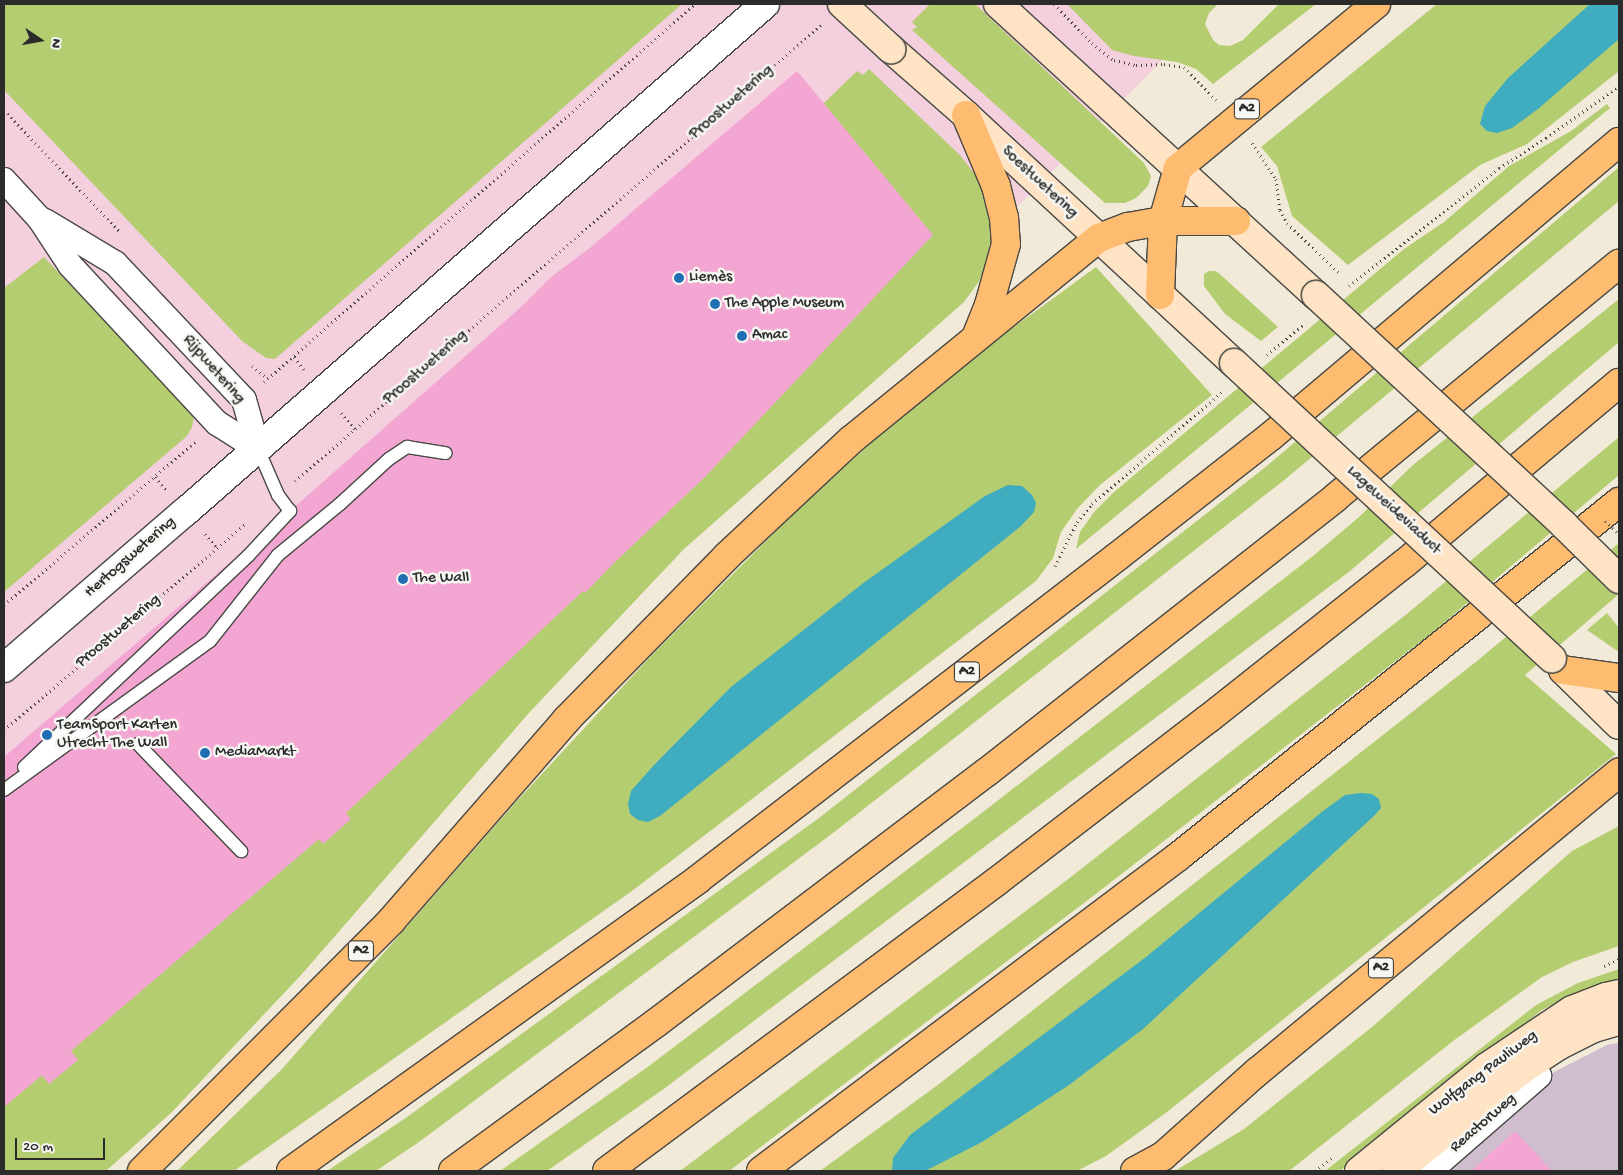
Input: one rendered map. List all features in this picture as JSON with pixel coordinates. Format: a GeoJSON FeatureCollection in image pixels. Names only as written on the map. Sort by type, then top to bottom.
{"type":"FeatureCollection","features":[{"type":"Feature","properties":{"kind":"highway","name":"A2"},"geometry":{"type":"LineString","coordinates":[[1178,168],[1376,4]]}},
{"type":"Feature","properties":{"kind":"highway","name":"A2"},"geometry":{"type":"LineString","coordinates":[[966,115],[996,186],[1004,217],[1006,244],[989,305],[976,336]]}},
{"type":"Feature","properties":{"kind":"highway","name":"A2"},"geometry":{"type":"LineString","coordinates":[[291,1171],[697,880],[1134,544],[1271,436],[1619,142]]}},
{"type":"Feature","properties":{"kind":"highway"},"geometry":{"type":"LineString","coordinates":[[1160,295],[1163,221],[1178,168]]}},
{"type":"Feature","properties":{"kind":"highway","name":"A2"},"geometry":{"type":"LineString","coordinates":[[142,1171],[391,921],[567,719],[720,563],[851,440],[1098,238],[1128,226],[1163,221],[1236,222]]}},
{"type":"Feature","properties":{"kind":"highway"},"geometry":{"type":"LineString","coordinates":[[453,1171],[656,1023],[995,766],[1343,491],[1619,264]]}},
{"type":"Feature","properties":{"kind":"highway"},"geometry":{"type":"LineString","coordinates":[[607,1171],[996,882],[1208,719],[1405,563],[1619,383]]}},
{"type":"Feature","properties":{"kind":"highway"},"geometry":{"type":"LineString","coordinates":[[761,1171],[1179,856],[1619,502]]}},
{"type":"Feature","properties":{"kind":"highway"},"geometry":{"type":"LineString","coordinates":[[1558,665],[1619,678]]}},
{"type":"Feature","properties":{"kind":"highway","name":"A2"},"geometry":{"type":"LineString","coordinates":[[1135,1171],[1163,1156],[1265,1066],[1619,772]]}},
{"type":"Feature","properties":{"kind":"main road","name":"Soestwetering"},"geometry":{"type":"LineString","coordinates":[[842,4],[966,115],[1241,371]]}},
{"type":"Feature","properties":{"kind":"main road"},"geometry":{"type":"LineString","coordinates":[[998,4],[1316,295],[1564,525],[1619,579]]}},
{"type":"Feature","properties":{"kind":"main road","name":"Lageweideviaduct"},"geometry":{"type":"LineString","coordinates":[[1241,371],[1558,665],[1619,725]]}},
{"type":"Feature","properties":{"kind":"main road","name":"Wolfgang Pauliweg"},"geometry":{"type":"LineString","coordinates":[[1358,1171],[1488,1067],[1572,1010],[1619,994]]}},
{"type":"Feature","properties":{"kind":"main road","name":"Wolfgang Pauliweg"},"geometry":{"type":"LineString","coordinates":[[1397,1171],[1530,1064],[1565,1042],[1594,1028],[1619,1021]]}},
{"type":"Feature","properties":{"kind":"street"},"geometry":{"type":"LineString","coordinates":[[258,449],[765,4]]}},
{"type":"Feature","properties":{"kind":"street","name":"Rijpwetering"},"geometry":{"type":"LineString","coordinates":[[4,180],[39,218],[70,265],[217,423],[258,449]]}},
{"type":"Feature","properties":{"kind":"street","name":"Rijpwetering"},"geometry":{"type":"LineString","coordinates":[[39,218],[115,263],[244,400],[258,449]]}},
{"type":"Feature","properties":{"kind":"street","name":"Hertogswetering"},"geometry":{"type":"LineString","coordinates":[[4,668],[258,449]]}},
{"type":"Feature","properties":{"kind":"street","name":"Reactorweg"},"geometry":{"type":"LineString","coordinates":[[1430,1171],[1539,1076]]}},
{"type":"Feature","properties":{"kind":"lane"},"geometry":{"type":"LineString","coordinates":[[4,788],[210,641],[278,555],[340,504],[389,458],[407,447],[446,453]]}},
{"type":"Feature","properties":{"kind":"lane"},"geometry":{"type":"LineString","coordinates":[[4,788],[248,556],[290,511],[278,495],[258,449]]}},
{"type":"Feature","properties":{"kind":"lane"},"geometry":{"type":"LineString","coordinates":[[138,744],[241,851]]}},
{"type":"Feature","properties":{"kind":"path"},"geometry":{"type":"LineString","coordinates":[[244,400],[695,4]]}},
{"type":"Feature","properties":{"kind":"path","name":"Proostwetering"},"geometry":{"type":"LineString","coordinates":[[4,730],[824,23]]}},
{"type":"Feature","properties":{"kind":"path"},"geometry":{"type":"LineString","coordinates":[[1344,291],[1499,168],[1546,138],[1619,86]]}},
{"type":"Feature","properties":{"kind":"path"},"geometry":{"type":"LineString","coordinates":[[1053,569],[1078,522],[1092,504],[1241,371],[1305,323]]}},
{"type":"Feature","properties":{"kind":"path"},"geometry":{"type":"LineString","coordinates":[[4,606],[217,423]]}},
{"type":"Feature","properties":{"kind":"shaded area"},"geometry":{"type":"Polygon","coordinates":[[[4,4],[1218,4],[713,514],[4,1171],[4,4]]]}},
{"type":"Feature","properties":{"kind":"shaded area"},"geometry":{"type":"Polygon","coordinates":[[[1619,1043],[1619,1171],[1443,1171],[1554,1072],[1607,1045],[1619,1043]]]}},
{"type":"Feature","properties":{"kind":"green space"},"geometry":{"type":"Polygon","coordinates":[[[4,4],[682,4],[275,359],[266,358],[242,341],[4,90],[4,4]]]}},
{"type":"Feature","properties":{"kind":"green space"},"geometry":{"type":"Polygon","coordinates":[[[930,4],[975,4],[1144,163],[1151,176],[1148,186],[1136,198],[1125,203],[1105,203],[912,30],[917,27],[912,22],[930,4]]]}},
{"type":"Feature","properties":{"kind":"green space"},"geometry":{"type":"Polygon","coordinates":[[[1067,4],[1218,4],[1209,13],[1205,24],[1213,40],[1219,45],[1230,46],[1243,40],[1279,4],[1316,4],[1213,84],[1196,69],[1177,62],[1134,56],[1112,50],[1067,4]]]}},
{"type":"Feature","properties":{"kind":"green space"},"geometry":{"type":"Polygon","coordinates":[[[1437,4],[1619,4],[1619,71],[1527,144],[1480,165],[1348,265],[1292,216],[1277,166],[1261,147],[1437,4]]]}},
{"type":"Feature","properties":{"kind":"green space"},"geometry":{"type":"Polygon","coordinates":[[[869,69],[960,155],[979,180],[989,204],[992,230],[988,255],[980,280],[964,302],[684,549],[528,714],[302,974],[172,1112],[106,1171],[4,1171],[4,1107],[249,897],[741,195],[824,103],[857,71],[863,75],[869,69]]]}},
{"type":"Feature","properties":{"kind":"green space"},"geometry":{"type":"Polygon","coordinates":[[[1607,104],[1610,108],[1076,549],[1080,532],[1094,512],[1114,492],[1404,249],[1444,222],[1509,166],[1571,131],[1607,104]]]}},
{"type":"Feature","properties":{"kind":"green space"},"geometry":{"type":"Polygon","coordinates":[[[1619,167],[1619,201],[1283,481],[833,833],[419,1142],[376,1171],[327,1171],[407,1117],[819,818],[1268,465],[1619,167]]]}},
{"type":"Feature","properties":{"kind":"green space"},"geometry":{"type":"Polygon","coordinates":[[[44,257],[194,417],[192,427],[187,436],[4,592],[4,288],[44,257]]]}},
{"type":"Feature","properties":{"kind":"green space"},"geometry":{"type":"Polygon","coordinates":[[[1096,267],[1212,395],[1100,485],[1077,509],[1061,532],[1053,558],[1036,581],[632,891],[234,1171],[177,1171],[282,1069],[515,803],[651,656],[807,500],[944,378],[1096,267]]]}},
{"type":"Feature","properties":{"kind":"green space"},"geometry":{"type":"Polygon","coordinates":[[[1209,271],[1216,271],[1278,327],[1261,341],[1225,314],[1204,286],[1204,274],[1209,271]]]}},
{"type":"Feature","properties":{"kind":"green space"},"geometry":{"type":"Polygon","coordinates":[[[1619,299],[1619,342],[1350,571],[665,1088],[547,1171],[500,1171],[649,1066],[983,812],[1313,556],[1359,517],[1413,465],[1619,299]]]}},
{"type":"Feature","properties":{"kind":"green space"},"geometry":{"type":"Polygon","coordinates":[[[1619,437],[1619,475],[1433,632],[1088,900],[729,1171],[680,1171],[1067,880],[1408,613],[1619,437]]]}},
{"type":"Feature","properties":{"kind":"green space"},"geometry":{"type":"Polygon","coordinates":[[[1619,543],[1619,594],[1525,675],[1616,754],[1167,1112],[1106,1156],[1077,1171],[820,1171],[939,1084],[1477,661],[1619,543]]]}},
{"type":"Feature","properties":{"kind":"green space"},"geometry":{"type":"Polygon","coordinates":[[[1607,613],[1619,628],[1619,652],[1587,630],[1607,613]]]}},
{"type":"Feature","properties":{"kind":"green space"},"geometry":{"type":"Polygon","coordinates":[[[1619,826],[1619,946],[1573,962],[1542,977],[1453,1041],[1289,1171],[1175,1171],[1244,1129],[1372,1027],[1572,851],[1619,826]]]}},
{"type":"Feature","properties":{"kind":"green space"},"geometry":{"type":"Polygon","coordinates":[[[1619,969],[1619,981],[1578,992],[1542,1010],[1340,1171],[1325,1171],[1536,1005],[1578,983],[1619,969]]]}},
{"type":"Feature","properties":{"kind":"water"},"geometry":{"type":"Polygon","coordinates":[[[1590,4],[1619,4],[1619,39],[1538,109],[1512,128],[1497,133],[1487,131],[1480,124],[1485,106],[1508,78],[1590,4]]]}},
{"type":"Feature","properties":{"kind":"water"},"geometry":{"type":"Polygon","coordinates":[[[1008,485],[1022,486],[1032,495],[1036,503],[1034,512],[1021,526],[660,816],[648,822],[638,820],[630,814],[628,804],[631,791],[731,687],[862,584],[985,496],[1008,485]]]}},
{"type":"Feature","properties":{"kind":"water"},"geometry":{"type":"Polygon","coordinates":[[[1372,794],[1379,799],[1381,808],[1375,815],[1143,1029],[1069,1085],[982,1142],[925,1171],[892,1171],[893,1158],[910,1135],[1146,957],[1323,811],[1345,795],[1372,794]]]}},
{"type":"Feature","properties":{"kind":"building","name":"The Wall"},"geometry":{"type":"Polygon","coordinates":[[[797,71],[933,235],[705,477],[585,593],[583,591],[346,813],[351,819],[323,844],[319,839],[71,1051],[78,1060],[49,1084],[42,1075],[4,1107],[4,757],[290,511],[521,307],[551,277],[591,247],[797,71]]]}},
{"type":"Feature","properties":{"kind":"building"},"geometry":{"type":"Polygon","coordinates":[[[1515,1131],[1552,1171],[1471,1171],[1515,1131]]]}},
{"type":"Feature","properties":{"kind":"place","name":"Liemès"},"geometry":{"type":"Point","coordinates":[679,278]}},
{"type":"Feature","properties":{"kind":"place","name":"The Apple Museum"},"geometry":{"type":"Point","coordinates":[715,304]}},
{"type":"Feature","properties":{"kind":"place","name":"Amac"},"geometry":{"type":"Point","coordinates":[742,336]}},
{"type":"Feature","properties":{"kind":"place","name":"The Wall"},"geometry":{"type":"Point","coordinates":[403,579]}},
{"type":"Feature","properties":{"kind":"place","name":"TeamSport Karten Utrecht The Wall"},"geometry":{"type":"Point","coordinates":[47,735]}},
{"type":"Feature","properties":{"kind":"place","name":"MediaMarkt"},"geometry":{"type":"Point","coordinates":[205,753]}}]}
